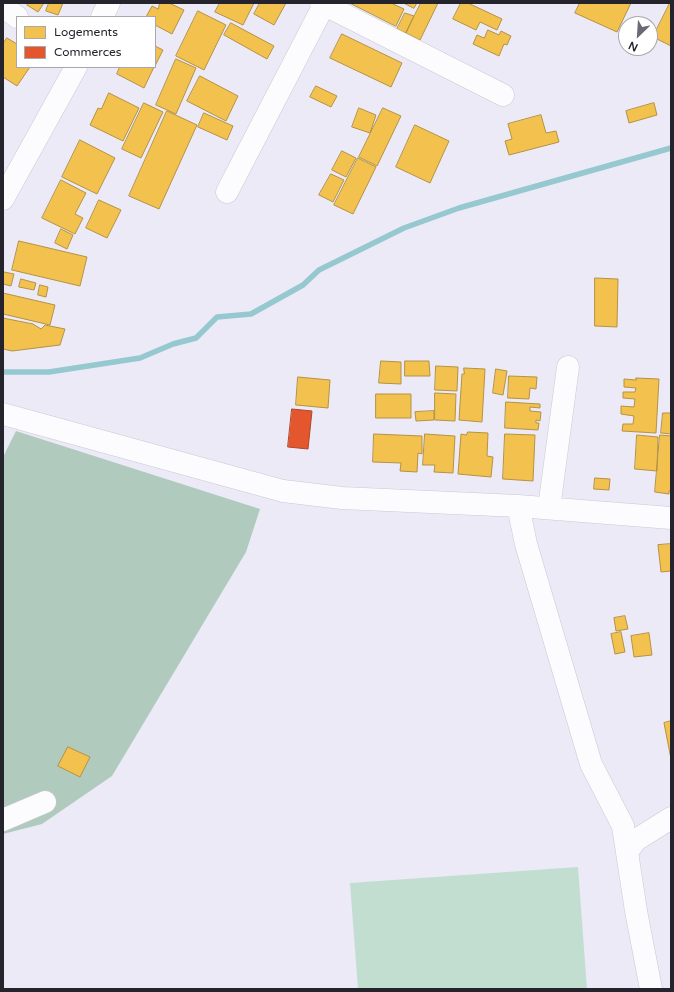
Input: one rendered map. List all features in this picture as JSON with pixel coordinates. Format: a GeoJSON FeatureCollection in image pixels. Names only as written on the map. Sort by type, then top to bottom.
{"type":"FeatureCollection","features":[{"type":"Feature","properties":{"kind":"street"},"geometry":{"type":"LineString","coordinates":[[102,16],[109,3]]}},
{"type":"Feature","properties":{"kind":"street"},"geometry":{"type":"LineString","coordinates":[[227,192],[323,4],[503,95]]}},
{"type":"Feature","properties":{"kind":"street"},"geometry":{"type":"LineString","coordinates":[[3,6],[16,16]]}},
{"type":"Feature","properties":{"kind":"street"},"geometry":{"type":"LineString","coordinates":[[3,199],[75,68]]}},
{"type":"Feature","properties":{"kind":"street"},"geometry":{"type":"LineString","coordinates":[[549,508],[568,367]]}},
{"type":"Feature","properties":{"kind":"street"},"geometry":{"type":"LineString","coordinates":[[3,414],[283,491],[342,498],[518,506],[671,518]]}},
{"type":"Feature","properties":{"kind":"street"},"geometry":{"type":"LineString","coordinates":[[518,506],[526,544],[591,764],[623,826],[636,911],[651,989]]}},
{"type":"Feature","properties":{"kind":"street"},"geometry":{"type":"LineString","coordinates":[[3,820],[46,802]]}},
{"type":"Feature","properties":{"kind":"street"},"geometry":{"type":"LineString","coordinates":[[627,852],[636,840],[671,818]]}},
{"type":"Feature","properties":{"kind":"green space"},"geometry":{"type":"Polygon","coordinates":[[[16,431],[260,509],[246,552],[112,776],[42,824],[3,834],[3,457],[16,431]]]}},
{"type":"Feature","properties":{"kind":"green space"},"geometry":{"type":"Polygon","coordinates":[[[578,867],[587,989],[358,989],[350,883],[578,867]]]}},
{"type":"Feature","properties":{"kind":"building: Logements"},"geometry":{"type":"Polygon","coordinates":[[[29,3],[44,3],[38,12],[27,5],[29,3]]]}},
{"type":"Feature","properties":{"kind":"building: Logements"},"geometry":{"type":"Polygon","coordinates":[[[49,3],[63,3],[58,15],[46,11],[49,3]]]}},
{"type":"Feature","properties":{"kind":"building: Logements"},"geometry":{"type":"Polygon","coordinates":[[[160,3],[169,3],[184,10],[172,34],[156,26],[156,16],[147,16],[152,6],[158,9],[160,3]]]}},
{"type":"Feature","properties":{"kind":"building: Logements"},"geometry":{"type":"Polygon","coordinates":[[[220,3],[254,3],[243,25],[215,12],[220,3]]]}},
{"type":"Feature","properties":{"kind":"building: Logements"},"geometry":{"type":"Polygon","coordinates":[[[260,3],[286,3],[274,25],[254,14],[260,3]]]}},
{"type":"Feature","properties":{"kind":"building: Logements"},"geometry":{"type":"Polygon","coordinates":[[[350,3],[391,3],[404,9],[396,26],[350,3]]]}},
{"type":"Feature","properties":{"kind":"building: Logements"},"geometry":{"type":"Polygon","coordinates":[[[404,3],[417,3],[414,8],[404,3]]]}},
{"type":"Feature","properties":{"kind":"building: Logements"},"geometry":{"type":"Polygon","coordinates":[[[421,3],[438,3],[420,40],[406,33],[421,3]]]}},
{"type":"Feature","properties":{"kind":"building: Logements"},"geometry":{"type":"Polygon","coordinates":[[[461,3],[468,3],[502,19],[497,30],[480,22],[476,30],[453,19],[461,3]]]}},
{"type":"Feature","properties":{"kind":"building: Logements"},"geometry":{"type":"Polygon","coordinates":[[[580,3],[631,3],[625,16],[618,16],[617,32],[575,13],[580,3]]]}},
{"type":"Feature","properties":{"kind":"building: Logements"},"geometry":{"type":"Polygon","coordinates":[[[671,3],[671,46],[658,40],[658,27],[671,3]]]}},
{"type":"Feature","properties":{"kind":"building: Logements"},"geometry":{"type":"Polygon","coordinates":[[[198,11],[226,25],[204,70],[176,56],[198,11]]]}},
{"type":"Feature","properties":{"kind":"building: Logements"},"geometry":{"type":"Polygon","coordinates":[[[405,13],[414,16],[406,33],[397,29],[405,13]]]}},
{"type":"Feature","properties":{"kind":"building: Logements"},"geometry":{"type":"Polygon","coordinates":[[[231,23],[274,46],[267,59],[224,35],[231,23]]]}},
{"type":"Feature","properties":{"kind":"building: Logements"},"geometry":{"type":"Polygon","coordinates":[[[488,30],[499,35],[501,31],[511,36],[507,45],[504,44],[499,56],[473,44],[477,35],[484,38],[488,30]]]}},
{"type":"Feature","properties":{"kind":"building: Logements"},"geometry":{"type":"Polygon","coordinates":[[[342,34],[402,63],[391,87],[330,58],[342,34]]]}},
{"type":"Feature","properties":{"kind":"building: Logements"},"geometry":{"type":"Polygon","coordinates":[[[7,38],[16,43],[16,68],[29,68],[17,86],[3,77],[3,44],[7,38]]]}},
{"type":"Feature","properties":{"kind":"building: Logements"},"geometry":{"type":"Polygon","coordinates":[[[156,46],[163,50],[156,64],[156,46]]]}},
{"type":"Feature","properties":{"kind":"building: Logements"},"geometry":{"type":"Polygon","coordinates":[[[176,59],[196,68],[176,114],[156,105],[176,59]]]}},
{"type":"Feature","properties":{"kind":"building: Logements"},"geometry":{"type":"Polygon","coordinates":[[[120,68],[154,68],[144,88],[117,74],[120,68]]]}},
{"type":"Feature","properties":{"kind":"building: Logements"},"geometry":{"type":"Polygon","coordinates":[[[200,76],[238,96],[226,121],[187,101],[200,76]]]}},
{"type":"Feature","properties":{"kind":"building: Logements"},"geometry":{"type":"Polygon","coordinates":[[[316,86],[337,96],[331,107],[310,97],[316,86]]]}},
{"type":"Feature","properties":{"kind":"building: Logements"},"geometry":{"type":"Polygon","coordinates":[[[109,93],[139,108],[123,141],[90,125],[98,108],[101,109],[109,93]]]}},
{"type":"Feature","properties":{"kind":"building: Logements"},"geometry":{"type":"Polygon","coordinates":[[[144,103],[163,112],[141,158],[122,149],[144,103]]]}},
{"type":"Feature","properties":{"kind":"building: Logements"},"geometry":{"type":"Polygon","coordinates":[[[654,103],[657,115],[629,123],[626,111],[654,103]]]}},
{"type":"Feature","properties":{"kind":"building: Logements"},"geometry":{"type":"Polygon","coordinates":[[[359,108],[376,115],[370,133],[352,127],[359,108]]]}},
{"type":"Feature","properties":{"kind":"building: Logements"},"geometry":{"type":"Polygon","coordinates":[[[383,108],[401,116],[377,166],[359,157],[383,108]]]}},
{"type":"Feature","properties":{"kind":"building: Logements"},"geometry":{"type":"Polygon","coordinates":[[[167,111],[197,125],[159,209],[129,196],[167,111]]]}},
{"type":"Feature","properties":{"kind":"building: Logements"},"geometry":{"type":"Polygon","coordinates":[[[204,113],[233,126],[227,140],[198,127],[204,113]]]}},
{"type":"Feature","properties":{"kind":"building: Logements"},"geometry":{"type":"Polygon","coordinates":[[[541,115],[546,133],[556,131],[559,142],[509,155],[505,141],[512,139],[508,124],[541,115]]]}},
{"type":"Feature","properties":{"kind":"building: Logements"},"geometry":{"type":"Polygon","coordinates":[[[415,125],[449,141],[430,183],[396,167],[415,125]]]}},
{"type":"Feature","properties":{"kind":"building: Logements"},"geometry":{"type":"Polygon","coordinates":[[[80,140],[115,158],[97,194],[62,177],[80,140]]]}},
{"type":"Feature","properties":{"kind":"building: Logements"},"geometry":{"type":"Polygon","coordinates":[[[342,151],[356,158],[346,177],[332,170],[342,151]]]}},
{"type":"Feature","properties":{"kind":"building: Logements"},"geometry":{"type":"Polygon","coordinates":[[[358,158],[376,167],[353,214],[334,205],[358,158]]]}},
{"type":"Feature","properties":{"kind":"building: Logements"},"geometry":{"type":"Polygon","coordinates":[[[331,174],[344,180],[333,202],[319,195],[331,174]]]}},
{"type":"Feature","properties":{"kind":"building: Logements"},"geometry":{"type":"Polygon","coordinates":[[[61,180],[86,193],[75,214],[83,218],[75,234],[42,218],[61,180]]]}},
{"type":"Feature","properties":{"kind":"building: Logements"},"geometry":{"type":"Polygon","coordinates":[[[99,200],[121,210],[107,238],[86,228],[99,200]]]}},
{"type":"Feature","properties":{"kind":"building: Logements"},"geometry":{"type":"Polygon","coordinates":[[[61,229],[73,235],[67,249],[55,243],[61,229]]]}},
{"type":"Feature","properties":{"kind":"building: Logements"},"geometry":{"type":"Polygon","coordinates":[[[19,241],[87,257],[80,286],[12,270],[19,241]]]}},
{"type":"Feature","properties":{"kind":"building: Logements"},"geometry":{"type":"Polygon","coordinates":[[[4,272],[14,274],[11,286],[3,284],[4,272]]]}},
{"type":"Feature","properties":{"kind":"building: Logements"},"geometry":{"type":"Polygon","coordinates":[[[595,278],[618,279],[617,327],[595,326],[595,278]]]}},
{"type":"Feature","properties":{"kind":"building: Logements"},"geometry":{"type":"Polygon","coordinates":[[[21,279],[36,283],[34,290],[19,287],[21,279]]]}},
{"type":"Feature","properties":{"kind":"building: Logements"},"geometry":{"type":"Polygon","coordinates":[[[40,285],[48,287],[46,297],[38,295],[40,285]]]}},
{"type":"Feature","properties":{"kind":"building: Logements"},"geometry":{"type":"Polygon","coordinates":[[[3,293],[55,305],[50,325],[3,314],[3,293]]]}},
{"type":"Feature","properties":{"kind":"building: Logements"},"geometry":{"type":"Polygon","coordinates":[[[3,318],[33,324],[41,329],[45,325],[65,329],[60,345],[12,351],[3,349],[3,318]]]}},
{"type":"Feature","properties":{"kind":"building: Logements"},"geometry":{"type":"Polygon","coordinates":[[[381,361],[401,362],[401,384],[379,383],[381,361]]]}},
{"type":"Feature","properties":{"kind":"building: Logements"},"geometry":{"type":"Polygon","coordinates":[[[405,361],[429,361],[430,376],[405,376],[405,361]]]}},
{"type":"Feature","properties":{"kind":"building: Logements"},"geometry":{"type":"Polygon","coordinates":[[[436,366],[458,367],[457,391],[435,390],[436,366]]]}},
{"type":"Feature","properties":{"kind":"building: Logements"},"geometry":{"type":"Polygon","coordinates":[[[464,368],[485,369],[482,422],[459,420],[462,374],[464,374],[464,368]]]}},
{"type":"Feature","properties":{"kind":"building: Logements"},"geometry":{"type":"Polygon","coordinates":[[[496,369],[507,371],[503,395],[493,393],[496,369]]]}},
{"type":"Feature","properties":{"kind":"building: Logements"},"geometry":{"type":"Polygon","coordinates":[[[509,376],[537,377],[536,389],[530,388],[529,399],[508,398],[509,376]]]}},
{"type":"Feature","properties":{"kind":"building: Logements"},"geometry":{"type":"Polygon","coordinates":[[[298,377],[330,380],[328,408],[296,405],[298,377]]]}},
{"type":"Feature","properties":{"kind":"building: Logements"},"geometry":{"type":"Polygon","coordinates":[[[636,378],[659,379],[656,433],[622,431],[623,424],[633,424],[634,416],[621,414],[621,406],[634,407],[635,399],[623,398],[623,392],[635,392],[636,388],[624,387],[624,379],[636,380],[636,378]]]}},
{"type":"Feature","properties":{"kind":"building: Logements"},"geometry":{"type":"Polygon","coordinates":[[[435,393],[456,394],[455,421],[435,420],[435,393]]]}},
{"type":"Feature","properties":{"kind":"building: Logements"},"geometry":{"type":"Polygon","coordinates":[[[376,394],[411,394],[411,418],[376,418],[376,394]]]}},
{"type":"Feature","properties":{"kind":"building: Logements"},"geometry":{"type":"Polygon","coordinates":[[[506,402],[540,404],[540,408],[530,407],[530,411],[541,412],[540,421],[536,420],[536,423],[539,423],[538,430],[505,428],[506,402]]]}},
{"type":"Feature","properties":{"kind":"building: Logements"},"geometry":{"type":"Polygon","coordinates":[[[434,411],[434,420],[416,421],[415,412],[434,411]]]}},
{"type":"Feature","properties":{"kind":"building: Logements"},"geometry":{"type":"Polygon","coordinates":[[[663,413],[671,413],[671,434],[661,433],[663,413]]]}},
{"type":"Feature","properties":{"kind":"building: Logements"},"geometry":{"type":"Polygon","coordinates":[[[468,432],[488,433],[487,456],[493,457],[491,477],[458,474],[461,434],[466,435],[468,432]]]}},
{"type":"Feature","properties":{"kind":"building: Logements"},"geometry":{"type":"Polygon","coordinates":[[[374,434],[422,436],[422,454],[418,453],[417,472],[400,471],[401,463],[373,462],[374,434]]]}},
{"type":"Feature","properties":{"kind":"building: Logements"},"geometry":{"type":"Polygon","coordinates":[[[425,434],[455,436],[453,473],[434,472],[435,465],[423,465],[425,434]]]}},
{"type":"Feature","properties":{"kind":"building: Logements"},"geometry":{"type":"Polygon","coordinates":[[[505,434],[535,435],[533,481],[503,479],[505,434]]]}},
{"type":"Feature","properties":{"kind":"building: Logements"},"geometry":{"type":"Polygon","coordinates":[[[637,435],[658,437],[657,471],[635,469],[637,435]]]}},
{"type":"Feature","properties":{"kind":"building: Logements"},"geometry":{"type":"Polygon","coordinates":[[[660,435],[671,436],[671,491],[669,491],[669,494],[655,492],[660,435]]]}},
{"type":"Feature","properties":{"kind":"building: Logements"},"geometry":{"type":"Polygon","coordinates":[[[595,478],[610,479],[609,490],[594,489],[595,478]]]}},
{"type":"Feature","properties":{"kind":"building: Logements"},"geometry":{"type":"Polygon","coordinates":[[[671,544],[671,571],[661,572],[658,545],[671,544]]]}},
{"type":"Feature","properties":{"kind":"building: Logements"},"geometry":{"type":"Polygon","coordinates":[[[625,616],[628,629],[616,631],[614,618],[625,616]]]}},
{"type":"Feature","properties":{"kind":"building: Logements"},"geometry":{"type":"Polygon","coordinates":[[[621,632],[625,652],[615,654],[611,634],[621,632]]]}},
{"type":"Feature","properties":{"kind":"building: Logements"},"geometry":{"type":"Polygon","coordinates":[[[649,633],[652,655],[634,657],[631,636],[649,633]]]}},
{"type":"Feature","properties":{"kind":"building: Logements"},"geometry":{"type":"Polygon","coordinates":[[[671,721],[671,759],[664,723],[671,721]]]}},
{"type":"Feature","properties":{"kind":"building: Logements"},"geometry":{"type":"Polygon","coordinates":[[[68,747],[90,757],[80,777],[58,766],[68,747]]]}},
{"type":"Feature","properties":{"kind":"building: Commerces"},"geometry":{"type":"Polygon","coordinates":[[[292,409],[312,411],[308,449],[288,447],[292,409]]]}},
{"type":"Feature","properties":{"kind":"waterway"},"geometry":{"type":"LineString","coordinates":[[3,372],[49,372],[140,358],[173,344],[196,338],[217,317],[251,314],[303,285],[319,270],[404,228],[459,208],[671,148]]}}]}
